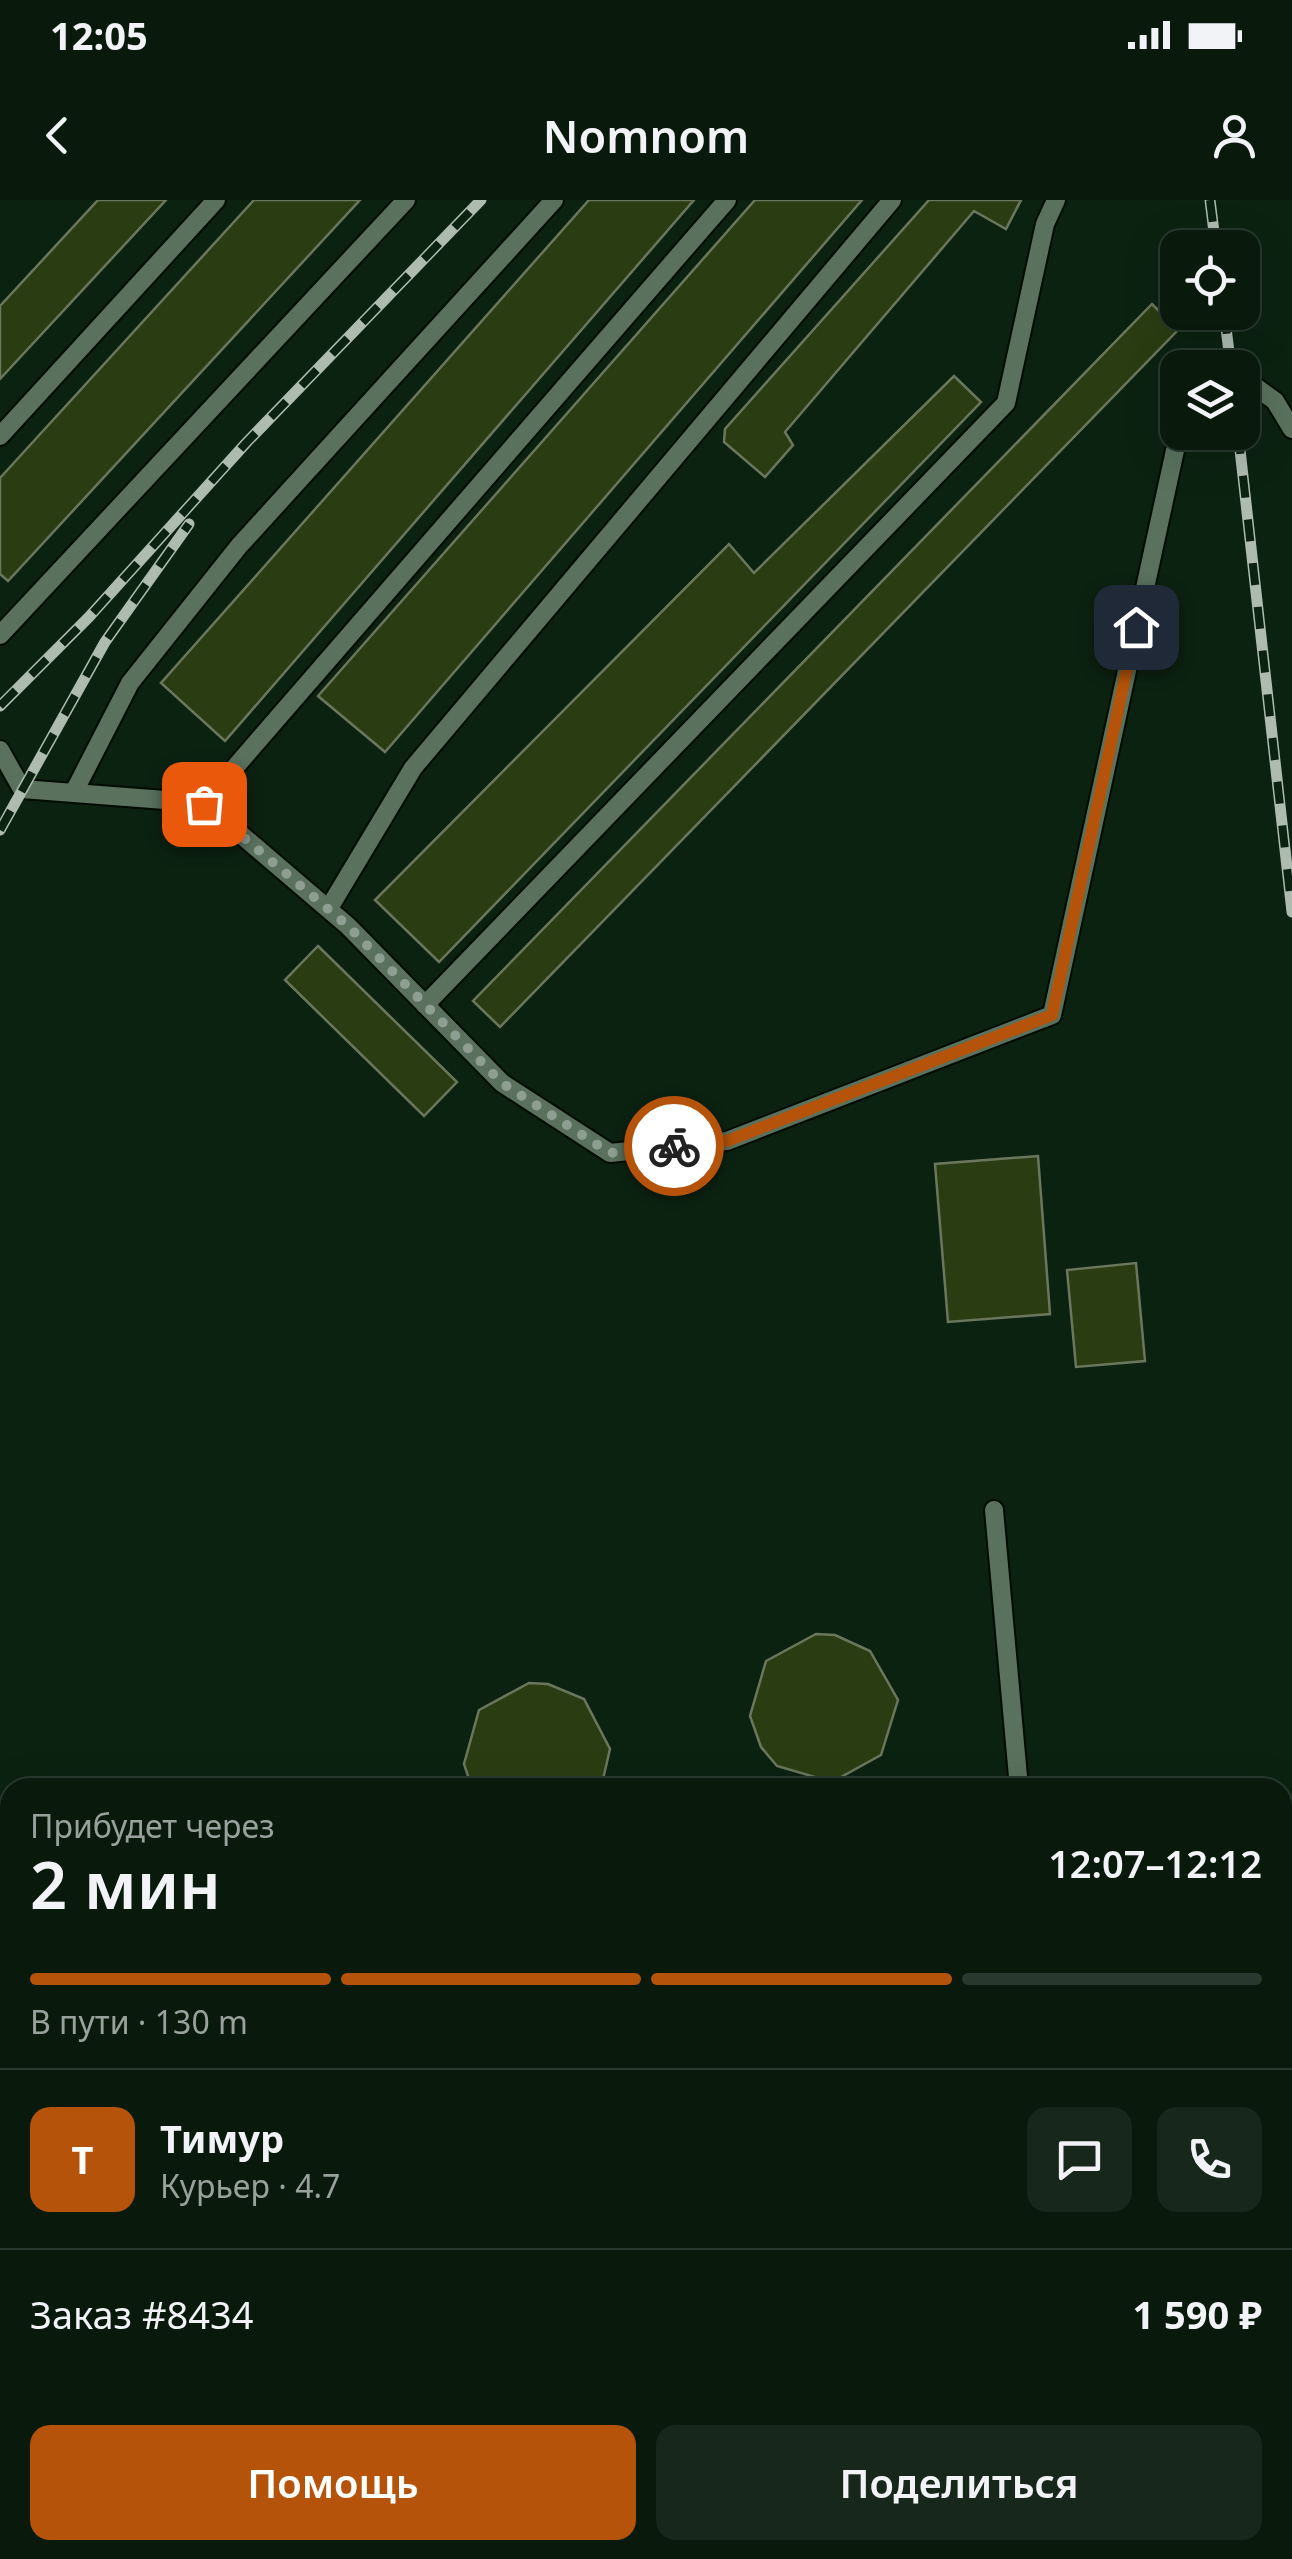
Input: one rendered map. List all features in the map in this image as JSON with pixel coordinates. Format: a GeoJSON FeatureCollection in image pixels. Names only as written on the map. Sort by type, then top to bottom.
{"type":"FeatureCollection","features":[{"type":"Feature","properties":{"kind":"lane"},"geometry":{"type":"LineString","coordinates":[[0,436],[216,200]]}},
{"type":"Feature","properties":{"kind":"lane"},"geometry":{"type":"LineString","coordinates":[[0,635],[406,200]]}},
{"type":"Feature","properties":{"kind":"lane"},"geometry":{"type":"LineString","coordinates":[[75,790],[130,683],[227,562],[554,200]]}},
{"type":"Feature","properties":{"kind":"lane"},"geometry":{"type":"LineString","coordinates":[[204,804],[727,200]]}},
{"type":"Feature","properties":{"kind":"lane"},"geometry":{"type":"LineString","coordinates":[[328,908],[413,768],[892,200]]}},
{"type":"Feature","properties":{"kind":"lane"},"geometry":{"type":"LineString","coordinates":[[425,1005],[1006,403],[1045,224],[1056,200]]}},
{"type":"Feature","properties":{"kind":"lane"},"geometry":{"type":"LineString","coordinates":[[1260,390],[1275,400],[1292,428]]}},
{"type":"Feature","properties":{"kind":"lane"},"geometry":{"type":"LineString","coordinates":[[0,750],[22,789],[75,790],[204,804],[328,908],[502,1083],[610,1153],[727,1141],[1052,1015],[1175,450]]}},
{"type":"Feature","properties":{"kind":"lane"},"geometry":{"type":"LineString","coordinates":[[994,1510],[1018,1778]]}},
{"type":"Feature","properties":{"kind":"building"},"geometry":{"type":"Polygon","coordinates":[[[98,200],[166,200],[0,379],[0,306],[98,200]]]}},
{"type":"Feature","properties":{"kind":"building"},"geometry":{"type":"Polygon","coordinates":[[[254,200],[360,200],[8,581],[0,574],[0,478],[254,200]]]}},
{"type":"Feature","properties":{"kind":"building"},"geometry":{"type":"Polygon","coordinates":[[[589,200],[694,200],[225,741],[161,683],[589,200]]]}},
{"type":"Feature","properties":{"kind":"building"},"geometry":{"type":"Polygon","coordinates":[[[755,200],[862,200],[385,752],[318,696],[755,200]]]}},
{"type":"Feature","properties":{"kind":"building"},"geometry":{"type":"Polygon","coordinates":[[[929,200],[1021,200],[1006,229],[974,211],[785,432],[793,445],[765,477],[724,442],[725,429],[929,200]]]}},
{"type":"Feature","properties":{"kind":"building"},"geometry":{"type":"Polygon","coordinates":[[[1152,304],[1160,312],[1160,330],[1178,330],[500,1027],[473,1001],[1152,304]]]}},
{"type":"Feature","properties":{"kind":"building"},"geometry":{"type":"Polygon","coordinates":[[[954,376],[981,402],[439,962],[375,900],[729,544],[754,573],[954,376]]]}},
{"type":"Feature","properties":{"kind":"building"},"geometry":{"type":"Polygon","coordinates":[[[318,946],[457,1082],[424,1116],[285,980],[318,946]]]}},
{"type":"Feature","properties":{"kind":"building"},"geometry":{"type":"Polygon","coordinates":[[[1038,1156],[1050,1314],[948,1322],[935,1164],[1038,1156]]]}},
{"type":"Feature","properties":{"kind":"building"},"geometry":{"type":"Polygon","coordinates":[[[1136,1263],[1145,1361],[1076,1367],[1067,1270],[1136,1263]]]}},
{"type":"Feature","properties":{"kind":"building"},"geometry":{"type":"Polygon","coordinates":[[[816,1634],[835,1635],[870,1651],[898,1700],[881,1755],[839,1778],[818,1778],[777,1766],[761,1747],[750,1716],[766,1661],[816,1634]]]}},
{"type":"Feature","properties":{"kind":"building"},"geometry":{"type":"Polygon","coordinates":[[[529,1683],[548,1684],[584,1699],[610,1749],[603,1778],[469,1778],[464,1764],[479,1710],[529,1683]]]}},
{"type":"Feature","properties":{"kind":"railway"},"geometry":{"type":"LineString","coordinates":[[0,706],[89,617],[247,442],[481,200]]}},
{"type":"Feature","properties":{"kind":"railway"},"geometry":{"type":"LineString","coordinates":[[1210,200],[1214,230]]}},
{"type":"Feature","properties":{"kind":"railway"},"geometry":{"type":"LineString","coordinates":[[1226,330],[1229,350]]}},
{"type":"Feature","properties":{"kind":"railway"},"geometry":{"type":"LineString","coordinates":[[1240,450],[1292,912]]}},
{"type":"Feature","properties":{"kind":"railway"},"geometry":{"type":"LineString","coordinates":[[0,830],[105,642],[189,524]]}},
{"type":"Feature","properties":{"kind":"way so far"},"geometry":{"type":"LineString","coordinates":[[204,804],[348,926],[502,1083],[610,1153],[674,1146]]}},
{"type":"Feature","properties":{"kind":"route"},"geometry":{"type":"LineString","coordinates":[[674,1146],[727,1141],[1052,1015],[1136,627]]}}]}
